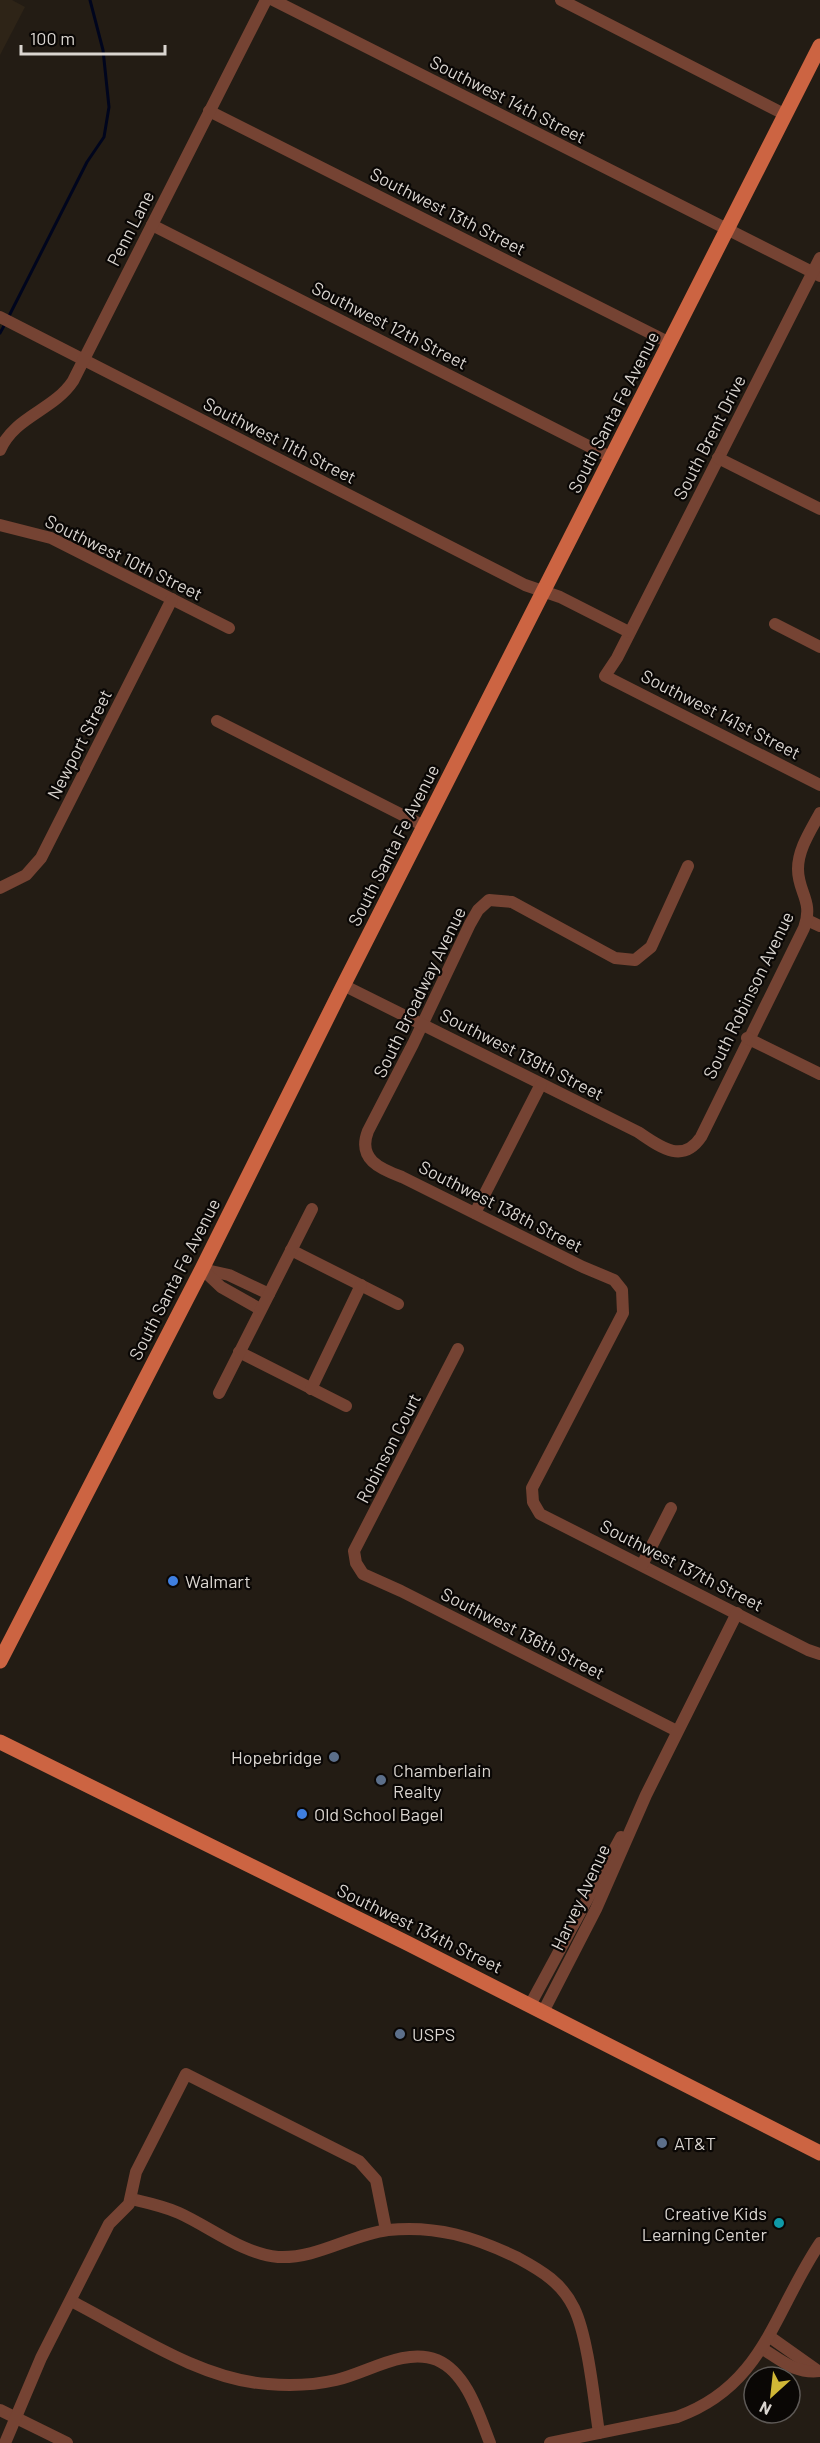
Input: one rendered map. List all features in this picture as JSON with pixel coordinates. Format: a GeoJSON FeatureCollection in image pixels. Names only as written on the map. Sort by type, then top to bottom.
{"type":"FeatureCollection","features":[{"type":"Feature","properties":{"kind":"main road","name":"South Santa Fe Avenue"},"geometry":{"type":"LineString","coordinates":[[0,1660],[202,1269],[343,985],[820,46]]}},
{"type":"Feature","properties":{"kind":"main road","name":"Southwest 134th Street"},"geometry":{"type":"LineString","coordinates":[[0,1742],[537,2009],[820,2153]]}},
{"type":"Feature","properties":{"kind":"street","name":"Penn Lane"},"geometry":{"type":"LineString","coordinates":[[0,450],[7,436],[20,422],[46,408],[65,392],[266,0]]}},
{"type":"Feature","properties":{"kind":"street","name":"Southwest 14th Street"},"geometry":{"type":"LineString","coordinates":[[273,0],[816,274]]}},
{"type":"Feature","properties":{"kind":"street"},"geometry":{"type":"LineString","coordinates":[[561,0],[786,115]]}},
{"type":"Feature","properties":{"kind":"street","name":"Southwest 13th Street"},"geometry":{"type":"LineString","coordinates":[[209,111],[670,343]]}},
{"type":"Feature","properties":{"kind":"street","name":"Southwest 12th Street"},"geometry":{"type":"LineString","coordinates":[[152,225],[612,458]]}},
{"type":"Feature","properties":{"kind":"street","name":"South Brent Drive"},"geometry":{"type":"LineString","coordinates":[[604,676],[816,274],[820,258]]}},
{"type":"Feature","properties":{"kind":"street","name":"Southwest 11th Street"},"geometry":{"type":"LineString","coordinates":[[0,317],[522,584],[544,592]]}},
{"type":"Feature","properties":{"kind":"street"},"geometry":{"type":"LineString","coordinates":[[718,458],[820,509]]}},
{"type":"Feature","properties":{"kind":"street","name":"Southwest 10th Street"},"geometry":{"type":"LineString","coordinates":[[0,525],[51,538],[229,628]]}},
{"type":"Feature","properties":{"kind":"street"},"geometry":{"type":"LineString","coordinates":[[544,592],[629,632]]}},
{"type":"Feature","properties":{"kind":"street","name":"Newport Street"},"geometry":{"type":"LineString","coordinates":[[0,888],[26,875],[41,858],[172,599]]}},
{"type":"Feature","properties":{"kind":"street"},"geometry":{"type":"LineString","coordinates":[[776,624],[820,647]]}},
{"type":"Feature","properties":{"kind":"street","name":"Southwest 141st Street"},"geometry":{"type":"LineString","coordinates":[[604,676],[820,785]]}},
{"type":"Feature","properties":{"kind":"street"},"geometry":{"type":"LineString","coordinates":[[217,721],[424,826]]}},
{"type":"Feature","properties":{"kind":"street","name":"South Robinson Avenue"},"geometry":{"type":"LineString","coordinates":[[685,1151],[701,1137],[747,1038],[807,920],[809,911],[799,879],[798,864],[804,844],[820,813]]}},
{"type":"Feature","properties":{"kind":"street","name":"South Broadway Avenue"},"geometry":{"type":"LineString","coordinates":[[366,1152],[365,1139],[368,1131],[470,924],[478,910],[489,900],[512,902],[615,958],[635,960],[651,947],[688,866]]}},
{"type":"Feature","properties":{"kind":"street"},"geometry":{"type":"LineString","coordinates":[[807,920],[820,926]]}},
{"type":"Feature","properties":{"kind":"street","name":"Southwest 139th Street"},"geometry":{"type":"LineString","coordinates":[[343,985],[638,1132],[663,1149],[672,1152],[685,1151]]}},
{"type":"Feature","properties":{"kind":"street"},"geometry":{"type":"LineString","coordinates":[[747,1038],[820,1074]]}},
{"type":"Feature","properties":{"kind":"street"},"geometry":{"type":"LineString","coordinates":[[476,1213],[541,1084]]}},
{"type":"Feature","properties":{"kind":"street","name":"Southwest 138th Street"},"geometry":{"type":"LineString","coordinates":[[366,1152],[380,1169],[402,1177],[583,1267],[607,1276],[622,1290],[623,1313],[536,1479],[532,1488],[533,1502]]}},
{"type":"Feature","properties":{"kind":"street"},"geometry":{"type":"LineString","coordinates":[[219,1393],[312,1209]]}},
{"type":"Feature","properties":{"kind":"street"},"geometry":{"type":"LineString","coordinates":[[291,1250],[398,1304]]}},
{"type":"Feature","properties":{"kind":"street"},"geometry":{"type":"LineString","coordinates":[[202,1269],[229,1275],[269,1294]]}},
{"type":"Feature","properties":{"kind":"street"},"geometry":{"type":"LineString","coordinates":[[202,1269],[221,1287],[260,1309]]}},
{"type":"Feature","properties":{"kind":"street"},"geometry":{"type":"LineString","coordinates":[[310,1389],[361,1286]]}},
{"type":"Feature","properties":{"kind":"street","name":"Robinson Court"},"geometry":{"type":"LineString","coordinates":[[356,1563],[356,1544],[374,1515],[458,1349]]}},
{"type":"Feature","properties":{"kind":"street"},"geometry":{"type":"LineString","coordinates":[[239,1352],[346,1406]]}},
{"type":"Feature","properties":{"kind":"street","name":"Southwest 137th Street"},"geometry":{"type":"LineString","coordinates":[[533,1502],[540,1514],[549,1520],[820,1654]]}},
{"type":"Feature","properties":{"kind":"street"},"geometry":{"type":"LineString","coordinates":[[642,1565],[671,1508]]}},
{"type":"Feature","properties":{"kind":"street","name":"Southwest 136th Street"},"geometry":{"type":"LineString","coordinates":[[356,1563],[368,1577],[401,1591],[678,1731]]}},
{"type":"Feature","properties":{"kind":"street","name":"Harvey Avenue"},"geometry":{"type":"LineString","coordinates":[[537,2009],[603,1866],[646,1795],[737,1612]]}},
{"type":"Feature","properties":{"kind":"street"},"geometry":{"type":"LineString","coordinates":[[5,2443],[32,2377],[109,2224],[131,2199],[136,2172],[186,2074],[359,2161],[376,2180],[386,2230]]}},
{"type":"Feature","properties":{"kind":"street"},"geometry":{"type":"LineString","coordinates":[[131,2199],[161,2206],[249,2249],[275,2256],[305,2255],[386,2230],[422,2228],[474,2238],[534,2267],[553,2279],[567,2295],[578,2318],[599,2433]]}},
{"type":"Feature","properties":{"kind":"street"},"geometry":{"type":"LineString","coordinates":[[550,2443],[651,2424],[691,2412],[738,2380],[763,2349],[820,2243]]}},
{"type":"Feature","properties":{"kind":"street"},"geometry":{"type":"LineString","coordinates":[[70,2301],[199,2366],[227,2377],[265,2384],[312,2384],[351,2376],[411,2357],[430,2358],[447,2366],[460,2378],[490,2443]]}},
{"type":"Feature","properties":{"kind":"street"},"geometry":{"type":"LineString","coordinates":[[770,2337],[819,2371]]}},
{"type":"Feature","properties":{"kind":"street"},"geometry":{"type":"LineString","coordinates":[[763,2349],[790,2367],[809,2373],[819,2371]]}},
{"type":"Feature","properties":{"kind":"street"},"geometry":{"type":"LineString","coordinates":[[0,2410],[67,2443]]}},
{"type":"Feature","properties":{"kind":"shaded area"},"geometry":{"type":"Polygon","coordinates":[[[0,0],[12,0],[25,7],[0,55],[0,0]]]}},
{"type":"Feature","properties":{"kind":"waterway"},"geometry":{"type":"LineString","coordinates":[[8,318],[87,162],[104,137],[109,107],[103,50],[90,0]]}},
{"type":"Feature","properties":{"kind":"waterway"},"geometry":{"type":"LineString","coordinates":[[0,333],[5,324]]}},
{"type":"Feature","properties":{"kind":"place","name":"Walmart"},"geometry":{"type":"Point","coordinates":[173,1581]}},
{"type":"Feature","properties":{"kind":"place","name":"Hopebridge"},"geometry":{"type":"Point","coordinates":[334,1757]}},
{"type":"Feature","properties":{"kind":"place","name":"Chamberlain Realty"},"geometry":{"type":"Point","coordinates":[381,1780]}},
{"type":"Feature","properties":{"kind":"place","name":"Old School Bagel"},"geometry":{"type":"Point","coordinates":[302,1814]}},
{"type":"Feature","properties":{"kind":"place","name":"USPS"},"geometry":{"type":"Point","coordinates":[400,2034]}},
{"type":"Feature","properties":{"kind":"place","name":"AT&T"},"geometry":{"type":"Point","coordinates":[662,2143]}},
{"type":"Feature","properties":{"kind":"place","name":"Creative Kids Learning Center"},"geometry":{"type":"Point","coordinates":[779,2223]}}]}
